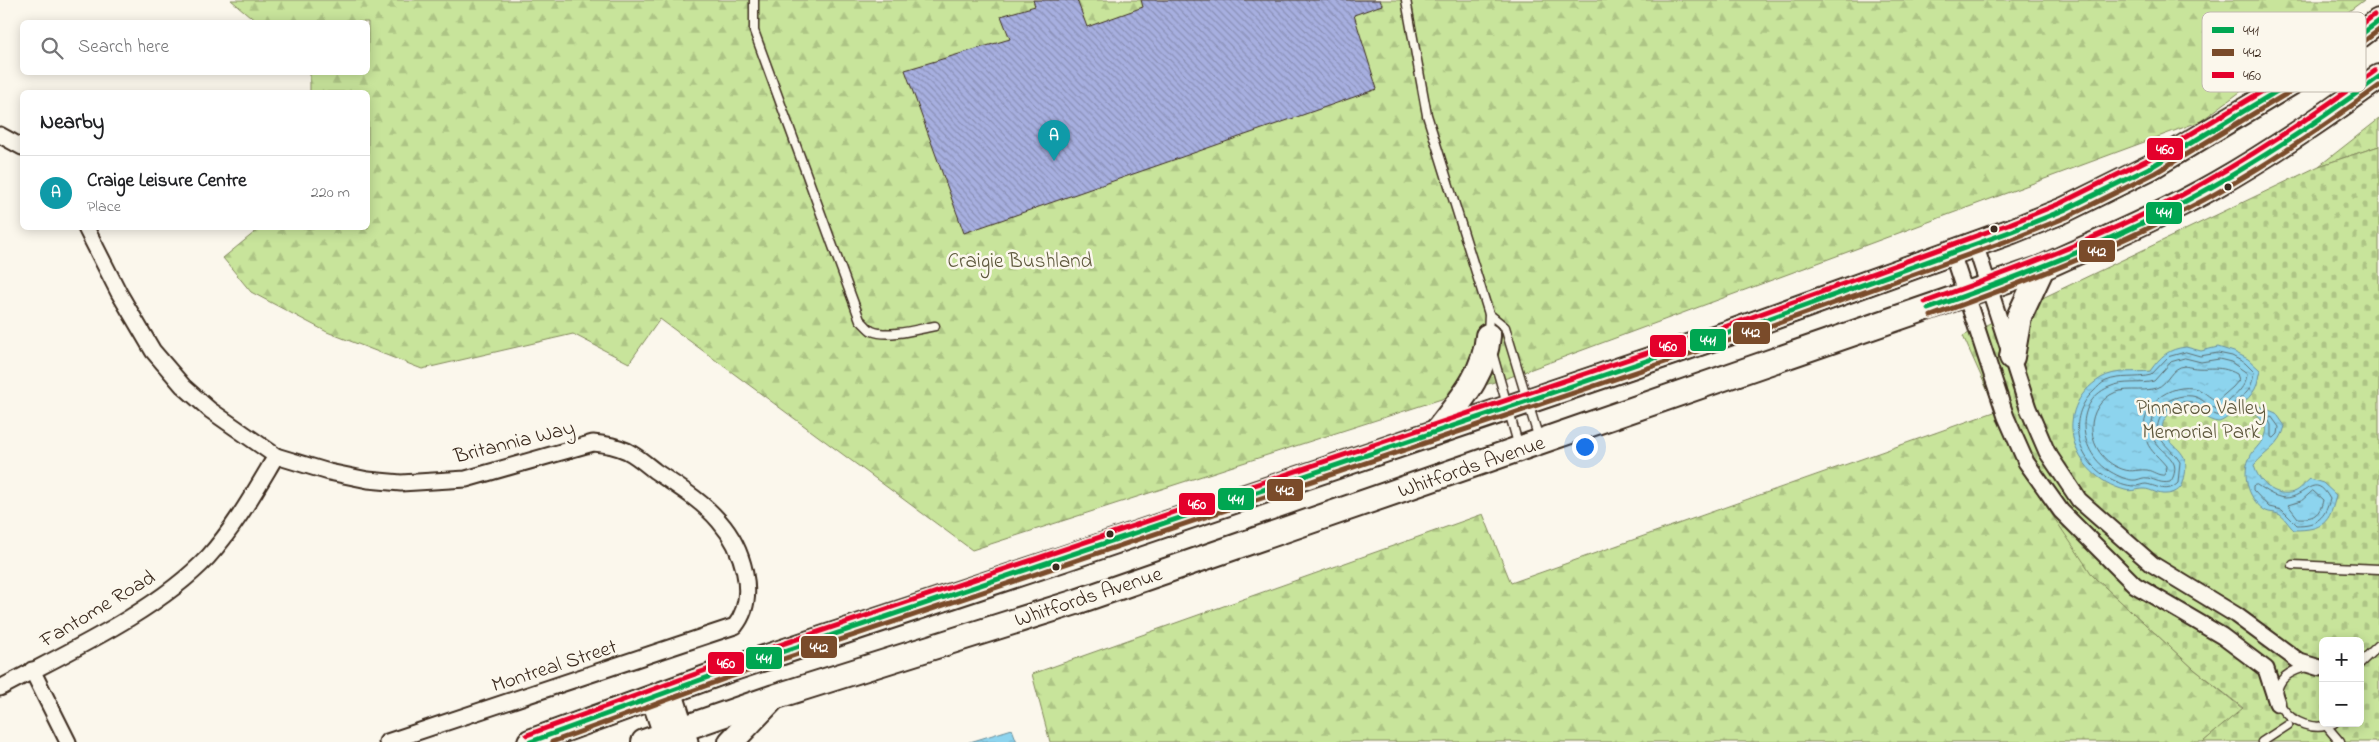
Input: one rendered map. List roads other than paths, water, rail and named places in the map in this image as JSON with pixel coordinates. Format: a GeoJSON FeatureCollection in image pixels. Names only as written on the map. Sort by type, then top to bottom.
{"type":"FeatureCollection","features":[{"type":"Feature","properties":{"kind":"main road","name":"Whitfords Avenue"},"geometry":{"type":"LineString","coordinates":[[2366,31],[2379,21]]}},
{"type":"Feature","properties":{"kind":"main road","name":"Whitfords Avenue"},"geometry":{"type":"LineString","coordinates":[[2366,85],[2379,76]]}},
{"type":"Feature","properties":{"kind":"main road","name":"Whitfords Avenue"},"geometry":{"type":"LineString","coordinates":[[530,742],[661,694],[1728,333],[1952,253],[2064,210],[2151,167],[2276,92]]}},
{"type":"Feature","properties":{"kind":"main road","name":"Whitfords Avenue"},"geometry":{"type":"LineString","coordinates":[[669,738],[774,697],[1076,602],[2042,268],[2130,228],[2216,184],[2287,142],[2357,92]]}},
{"type":"Feature","properties":{"kind":"main road"},"geometry":{"type":"LineString","coordinates":[[2012,357],[2019,317],[2042,268]]}},
{"type":"Feature","properties":{"kind":"main road"},"geometry":{"type":"LineString","coordinates":[[1437,431],[1468,392],[1479,372],[1486,351],[1488,325]]}},
{"type":"Feature","properties":{"kind":"main road"},"geometry":{"type":"LineString","coordinates":[[661,694],[669,738]]}},
{"type":"Feature","properties":{"kind":"main road"},"geometry":{"type":"LineString","coordinates":[[731,742],[774,697]]}},
{"type":"Feature","properties":{"kind":"street"},"geometry":{"type":"LineString","coordinates":[[0,134],[20,146]]}},
{"type":"Feature","properties":{"kind":"street","name":"Britannia Way"},"geometry":{"type":"LineString","coordinates":[[87,230],[119,293],[153,351],[183,386],[210,410],[276,456],[349,476],[401,483],[466,479],[593,443],[610,445],[628,452],[696,499],[719,520],[733,539],[748,596],[744,612],[735,626]]}},
{"type":"Feature","properties":{"kind":"street"},"geometry":{"type":"LineString","coordinates":[[1975,244],[1978,291],[2006,417],[2026,462],[2061,511],[2136,585],[2222,636],[2266,669],[2277,704]]}},
{"type":"Feature","properties":{"kind":"street"},"geometry":{"type":"LineString","coordinates":[[1952,253],[1978,291],[2012,357],[2028,408],[2047,452],[2080,500],[2152,564],[2236,615],[2300,662],[2319,667]]}},
{"type":"Feature","properties":{"kind":"street","name":"Fantome Road"},"geometry":{"type":"LineString","coordinates":[[0,688],[147,607],[182,581],[208,556],[239,517],[276,456]]}},
{"type":"Feature","properties":{"kind":"street","name":"Montreal Street"},"geometry":{"type":"LineString","coordinates":[[387,742],[735,626]]}},
{"type":"Feature","properties":{"kind":"street"},"geometry":{"type":"LineString","coordinates":[[32,670],[68,742]]}},
{"type":"Feature","properties":{"kind":"lane"},"geometry":{"type":"LineString","coordinates":[[754,0],[754,31],[860,320],[872,331],[902,333],[935,326]]}},
{"type":"Feature","properties":{"kind":"lane"},"geometry":{"type":"LineString","coordinates":[[1406,0],[1427,115],[1488,325],[1518,405],[1530,445]]}},
{"type":"Feature","properties":{"kind":"lane"},"geometry":{"type":"LineString","coordinates":[[1488,325],[1505,327],[1518,405],[1530,445]]}},
{"type":"Feature","properties":{"kind":"lane"},"geometry":{"type":"LineString","coordinates":[[2293,565],[2379,569]]}},
{"type":"Feature","properties":{"kind":"lane"},"geometry":{"type":"LineString","coordinates":[[2364,659],[2379,645]]}},
{"type":"Feature","properties":{"kind":"lane"},"geometry":{"type":"LineString","coordinates":[[2293,729],[2281,716],[2277,704],[2278,692],[2288,676],[2303,668],[2319,668]]}},
{"type":"Feature","properties":{"kind":"lane"},"geometry":{"type":"LineString","coordinates":[[2262,742],[2293,729],[2318,733],[2329,727]]}},
{"type":"Feature","properties":{"kind":"lane"},"geometry":{"type":"LineString","coordinates":[[2332,727],[2340,742]]}},
{"type":"Feature","properties":{"kind":"water"},"geometry":{"type":"Polygon","coordinates":[[[2186,347],[2201,351],[2218,347],[2248,359],[2260,370],[2255,389],[2249,398],[2222,421],[2211,420],[2191,407],[2176,410],[2167,416],[2163,425],[2165,436],[2183,455],[2186,463],[2183,483],[2176,491],[2163,494],[2147,489],[2128,491],[2106,482],[2091,471],[2080,457],[2074,440],[2072,423],[2076,407],[2085,391],[2101,378],[2113,373],[2150,371],[2165,354],[2174,349],[2186,347]]]}},
{"type":"Feature","properties":{"kind":"water"},"geometry":{"type":"Polygon","coordinates":[[[2259,406],[2276,413],[2285,426],[2277,443],[2254,465],[2259,477],[2268,487],[2280,493],[2294,492],[2310,479],[2323,483],[2336,495],[2331,512],[2324,523],[2304,530],[2294,530],[2280,515],[2268,512],[2260,507],[2251,495],[2247,481],[2247,466],[2251,454],[2262,440],[2266,431],[2266,425],[2254,412],[2259,406]]]}},
{"type":"Feature","properties":{"kind":"water"},"geometry":{"type":"Polygon","coordinates":[[[1012,729],[1017,742],[970,742],[1012,729]]]}},
{"type":"Feature","properties":{"kind":"place","name":"Craige Leisure Centre"},"geometry":{"type":"Point","coordinates":[1054,161]}},
{"type":"Feature","properties":{"kind":"park label","name":"Craigie Bushland"},"geometry":{"type":"Point","coordinates":[1020,260]}},
{"type":"Feature","properties":{"kind":"park label","name":"Pinnaroo Valley Memorial Park"},"geometry":{"type":"Point","coordinates":[2201,419]}}]}
